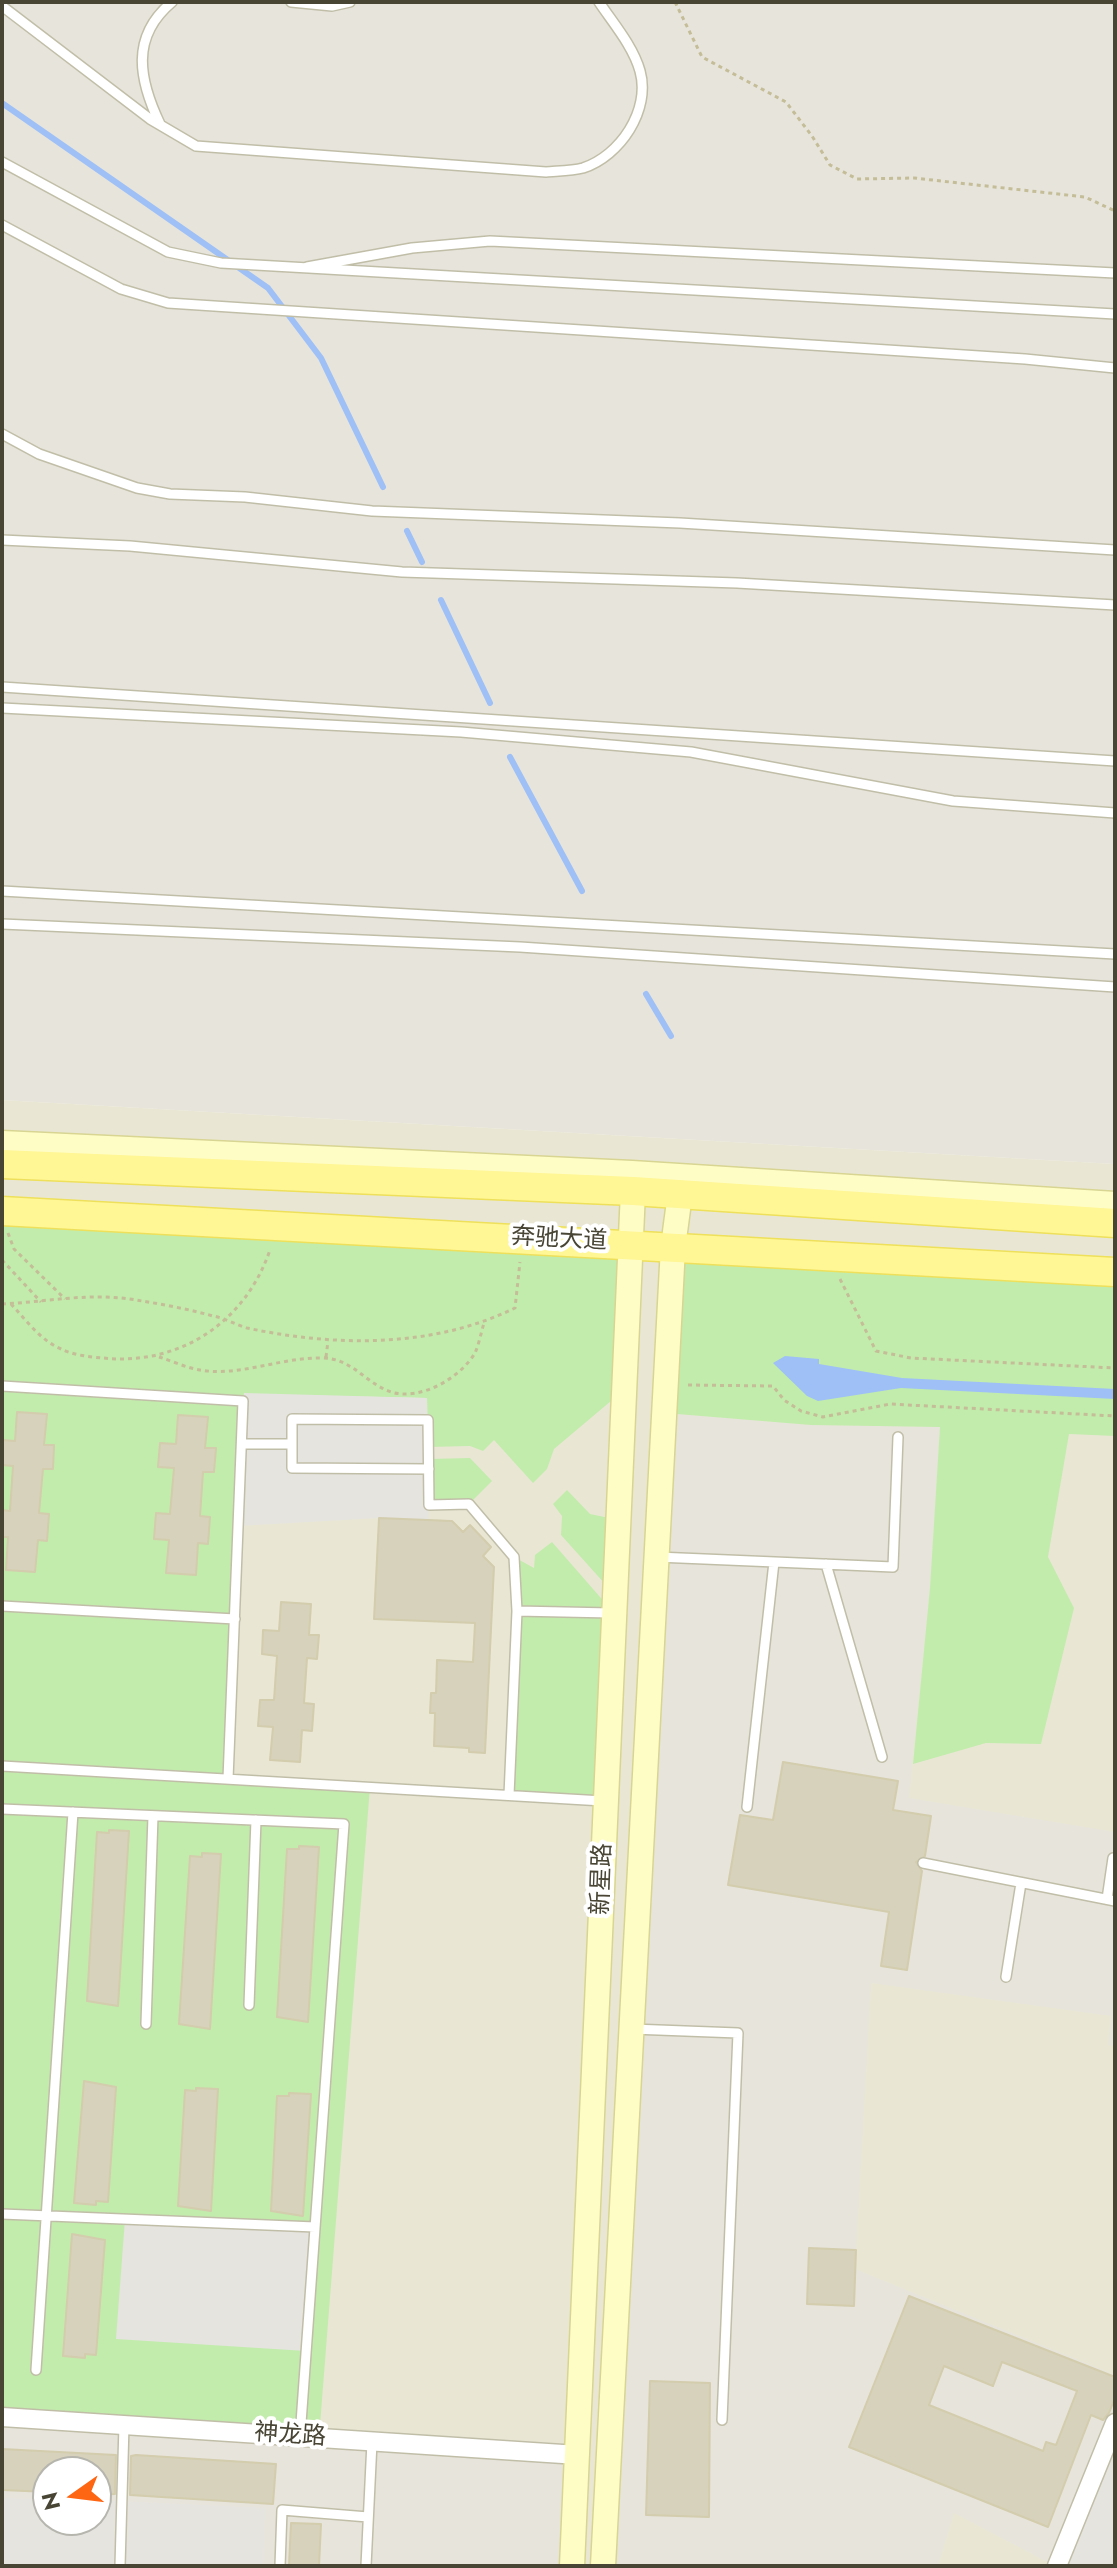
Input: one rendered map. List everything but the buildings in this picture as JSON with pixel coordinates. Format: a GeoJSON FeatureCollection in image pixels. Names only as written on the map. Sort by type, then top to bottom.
{"type":"FeatureCollection","features":[{"type":"Feature","properties":{"kind":"main road"},"geometry":{"type":"LineString","coordinates":[[2,1143],[698,1189],[1115,1223]]}},
{"type":"Feature","properties":{"kind":"main road"},"geometry":{"type":"LineString","coordinates":[[2,1164],[633,1191],[698,1189],[1115,1204]]}},
{"type":"Feature","properties":{"kind":"main road","name":"新星路"},"geometry":{"type":"LineString","coordinates":[[603,2566],[673,1247],[698,1189]]}},
{"type":"Feature","properties":{"kind":"main road","name":"新星路"},"geometry":{"type":"LineString","coordinates":[[572,2566],[633,1191]]}},
{"type":"Feature","properties":{"kind":"main road","name":"奔驰大道"},"geometry":{"type":"LineString","coordinates":[[4,1218],[278,1225],[1115,1272]]}},
{"type":"Feature","properties":{"kind":"street","name":"神龙路"},"geometry":{"type":"LineString","coordinates":[[2,2417],[578,2455]]}},
{"type":"Feature","properties":{"kind":"street"},"geometry":{"type":"LineString","coordinates":[[1057,2566],[1115,2423]]}},
{"type":"Feature","properties":{"kind":"lane"},"geometry":{"type":"LineString","coordinates":[[162,127],[144,85],[141,46],[150,26],[172,2]]}},
{"type":"Feature","properties":{"kind":"lane"},"geometry":{"type":"LineString","coordinates":[[291,2],[332,6],[350,2]]}},
{"type":"Feature","properties":{"kind":"lane"},"geometry":{"type":"LineString","coordinates":[[2,6],[162,127],[196,146],[546,172],[583,168],[611,152],[632,128],[641,100],[640,71],[599,2]]}},
{"type":"Feature","properties":{"kind":"lane"},"geometry":{"type":"LineString","coordinates":[[2,162],[168,252],[221,263],[292,270],[1115,314]]}},
{"type":"Feature","properties":{"kind":"lane"},"geometry":{"type":"LineString","coordinates":[[2,225],[121,289],[168,303],[300,314],[839,346],[1115,368]]}},
{"type":"Feature","properties":{"kind":"lane"},"geometry":{"type":"LineString","coordinates":[[292,270],[412,248],[490,241],[1115,273]]}},
{"type":"Feature","properties":{"kind":"lane"},"geometry":{"type":"LineString","coordinates":[[2,434],[39,454],[137,488],[170,494],[245,497],[372,511],[680,523],[1115,550]]}},
{"type":"Feature","properties":{"kind":"lane"},"geometry":{"type":"LineString","coordinates":[[2,540],[130,546],[402,572],[737,583],[1115,605]]}},
{"type":"Feature","properties":{"kind":"lane"},"geometry":{"type":"LineString","coordinates":[[2,687],[1115,761]]}},
{"type":"Feature","properties":{"kind":"lane"},"geometry":{"type":"LineString","coordinates":[[2,708],[461,732],[691,752],[953,801],[1115,813]]}},
{"type":"Feature","properties":{"kind":"lane"},"geometry":{"type":"LineString","coordinates":[[2,891],[1115,954]]}},
{"type":"Feature","properties":{"kind":"lane"},"geometry":{"type":"LineString","coordinates":[[2,924],[520,947],[1115,987]]}},
{"type":"Feature","properties":{"kind":"lane"},"geometry":{"type":"LineString","coordinates":[[2,1386],[243,1401],[228,1779]]}},
{"type":"Feature","properties":{"kind":"lane"},"geometry":{"type":"LineString","coordinates":[[429,1469],[292,1468],[292,1419],[428,1420],[429,1469],[429,1505],[469,1504],[514,1557],[517,1611],[509,1795]]}},
{"type":"Feature","properties":{"kind":"lane"},"geometry":{"type":"LineString","coordinates":[[657,1557],[893,1567],[898,1437]]}},
{"type":"Feature","properties":{"kind":"lane"},"geometry":{"type":"LineString","coordinates":[[242,1444],[292,1444]]}},
{"type":"Feature","properties":{"kind":"lane"},"geometry":{"type":"LineString","coordinates":[[747,1807],[774,1562]]}},
{"type":"Feature","properties":{"kind":"lane"},"geometry":{"type":"LineString","coordinates":[[826,1564],[882,1757]]}},
{"type":"Feature","properties":{"kind":"lane"},"geometry":{"type":"LineString","coordinates":[[2,1606],[235,1619]]}},
{"type":"Feature","properties":{"kind":"lane"},"geometry":{"type":"LineString","coordinates":[[517,1611],[614,1613]]}},
{"type":"Feature","properties":{"kind":"lane"},"geometry":{"type":"LineString","coordinates":[[2,1766],[606,1801]]}},
{"type":"Feature","properties":{"kind":"lane"},"geometry":{"type":"LineString","coordinates":[[2,1809],[344,1824],[300,2437]]}},
{"type":"Feature","properties":{"kind":"lane"},"geometry":{"type":"LineString","coordinates":[[36,2370],[43,2216],[73,1812]]}},
{"type":"Feature","properties":{"kind":"lane"},"geometry":{"type":"LineString","coordinates":[[146,2024],[153,1816]]}},
{"type":"Feature","properties":{"kind":"lane"},"geometry":{"type":"LineString","coordinates":[[249,2005],[256,1820]]}},
{"type":"Feature","properties":{"kind":"lane"},"geometry":{"type":"LineString","coordinates":[[923,1863],[1111,1900],[1113,1858]]}},
{"type":"Feature","properties":{"kind":"lane"},"geometry":{"type":"LineString","coordinates":[[1006,1977],[1021,1883]]}},
{"type":"Feature","properties":{"kind":"lane"},"geometry":{"type":"LineString","coordinates":[[632,2029],[738,2033],[722,2420]]}},
{"type":"Feature","properties":{"kind":"lane"},"geometry":{"type":"LineString","coordinates":[[2,2214],[315,2227]]}},
{"type":"Feature","properties":{"kind":"lane"},"geometry":{"type":"LineString","coordinates":[[120,2566],[124,2425]]}},
{"type":"Feature","properties":{"kind":"lane"},"geometry":{"type":"LineString","coordinates":[[366,2566],[372,2442]]}},
{"type":"Feature","properties":{"kind":"lane"},"geometry":{"type":"LineString","coordinates":[[280,2566],[282,2510],[368,2517]]}},
{"type":"Feature","properties":{"kind":"path"},"geometry":{"type":"LineString","coordinates":[[675,2],[702,57],[786,102],[830,165],[857,179],[914,178],[1085,197],[1115,211]]}},
{"type":"Feature","properties":{"kind":"path"},"geometry":{"type":"LineString","coordinates":[[4,1218],[14,1249],[65,1299]]}},
{"type":"Feature","properties":{"kind":"path"},"geometry":{"type":"LineString","coordinates":[[11,1304],[37,1334],[62,1350],[123,1360],[159,1357],[200,1341],[224,1319],[262,1275],[278,1225]]}},
{"type":"Feature","properties":{"kind":"path"},"geometry":{"type":"LineString","coordinates":[[2,1304],[65,1299],[133,1299],[224,1319],[245,1327],[328,1340],[406,1340],[484,1323],[515,1308],[522,1238]]}},
{"type":"Feature","properties":{"kind":"path"},"geometry":{"type":"LineString","coordinates":[[827,1255],[876,1351],[911,1358],[1115,1368]]}},
{"type":"Feature","properties":{"kind":"path"},"geometry":{"type":"LineString","coordinates":[[2,1260],[41,1302]]}},
{"type":"Feature","properties":{"kind":"path"},"geometry":{"type":"LineString","coordinates":[[159,1357],[201,1370],[244,1369],[300,1358],[326,1357],[348,1362],[369,1380],[393,1392],[413,1393],[447,1381],[461,1369],[476,1352],[484,1323]]}},
{"type":"Feature","properties":{"kind":"path"},"geometry":{"type":"LineString","coordinates":[[326,1357],[328,1340]]}},
{"type":"Feature","properties":{"kind":"path"},"geometry":{"type":"LineString","coordinates":[[666,1385],[773,1386],[784,1400],[801,1411],[823,1417],[890,1404],[1115,1416]]}},
{"type":"Feature","properties":{"kind":"shaded area"},"geometry":{"type":"Polygon","coordinates":[[[2,2],[1115,2],[1115,1164],[2,1100],[2,2]]]}},
{"type":"Feature","properties":{"kind":"shaded area"},"geometry":{"type":"Polygon","coordinates":[[[2,1100],[1115,1164],[1115,2566],[2,2566],[2,1100]]]}},
{"type":"Feature","properties":{"kind":"shaded area"},"geometry":{"type":"Polygon","coordinates":[[[244,1393],[427,1398],[429,1520],[379,1518],[238,1526],[244,1393]]]}},
{"type":"Feature","properties":{"kind":"shaded area"},"geometry":{"type":"Polygon","coordinates":[[[665,1413],[811,1425],[940,1427],[930,1588],[909,1798],[1115,1832],[1115,2046],[1108,2045],[1111,2016],[871,1983],[855,2269],[1115,2375],[1115,2423],[1055,2566],[954,2513],[938,2566],[603,2566],[665,1413]]]}},
{"type":"Feature","properties":{"kind":"shaded area"},"geometry":{"type":"Polygon","coordinates":[[[125,2219],[315,2227],[306,2351],[116,2339],[125,2219]]]}},
{"type":"Feature","properties":{"kind":"shaded area"},"geometry":{"type":"Polygon","coordinates":[[[2,2417],[578,2455],[572,2566],[2,2566],[2,2417]]]}},
{"type":"Feature","properties":{"kind":"shaded area"},"geometry":{"type":"Polygon","coordinates":[[[1115,2423],[1115,2566],[1057,2566],[1115,2423]]]}},
{"type":"Feature","properties":{"kind":"shaded area"},"geometry":{"type":"Polygon","coordinates":[[[2,2498],[32,2499],[32,2536],[112,2536],[112,2501],[265,2508],[263,2566],[2,2566],[2,2498]]]}},
{"type":"Feature","properties":{"kind":"green space"},"geometry":{"type":"Polygon","coordinates":[[[2,1211],[631,1244],[624,1390],[554,1449],[547,1469],[533,1483],[494,1440],[483,1451],[470,1446],[428,1447],[427,1398],[244,1394],[228,1779],[370,1787],[319,2438],[2,2417],[2,1211]]]}},
{"type":"Feature","properties":{"kind":"green space"},"geometry":{"type":"Polygon","coordinates":[[[673,1247],[1115,1272],[1115,1436],[1069,1434],[1048,1557],[1074,1608],[1041,1744],[986,1743],[913,1764],[930,1588],[940,1427],[811,1425],[665,1413],[673,1247]]]}},
{"type":"Feature","properties":{"kind":"green space"},"geometry":{"type":"Polygon","coordinates":[[[470,1458],[492,1481],[469,1504],[429,1505],[429,1459],[470,1458]]]}},
{"type":"Feature","properties":{"kind":"green space"},"geometry":{"type":"Polygon","coordinates":[[[567,1490],[590,1514],[619,1520],[615,1595],[561,1535],[562,1516],[553,1504],[567,1490]]]}},
{"type":"Feature","properties":{"kind":"green space"},"geometry":{"type":"Polygon","coordinates":[[[552,1542],[614,1613],[606,1801],[509,1795],[514,1557],[534,1568],[535,1555],[552,1542]]]}},
{"type":"Feature","properties":{"kind":"water"},"geometry":{"type":"Polygon","coordinates":[[[785,1356],[819,1359],[819,1364],[902,1378],[1115,1389],[1115,1399],[901,1388],[818,1401],[807,1396],[773,1363],[785,1356]]]}},
{"type":"Feature","properties":{"kind":"waterway"},"geometry":{"type":"LineString","coordinates":[[2,103],[268,288],[321,358],[383,487]]}},
{"type":"Feature","properties":{"kind":"waterway"},"geometry":{"type":"LineString","coordinates":[[407,531],[422,562]]}},
{"type":"Feature","properties":{"kind":"waterway"},"geometry":{"type":"LineString","coordinates":[[441,600],[490,703]]}},
{"type":"Feature","properties":{"kind":"waterway"},"geometry":{"type":"LineString","coordinates":[[510,757],[582,891]]}},
{"type":"Feature","properties":{"kind":"waterway"},"geometry":{"type":"LineString","coordinates":[[646,994],[671,1036]]}}]}
